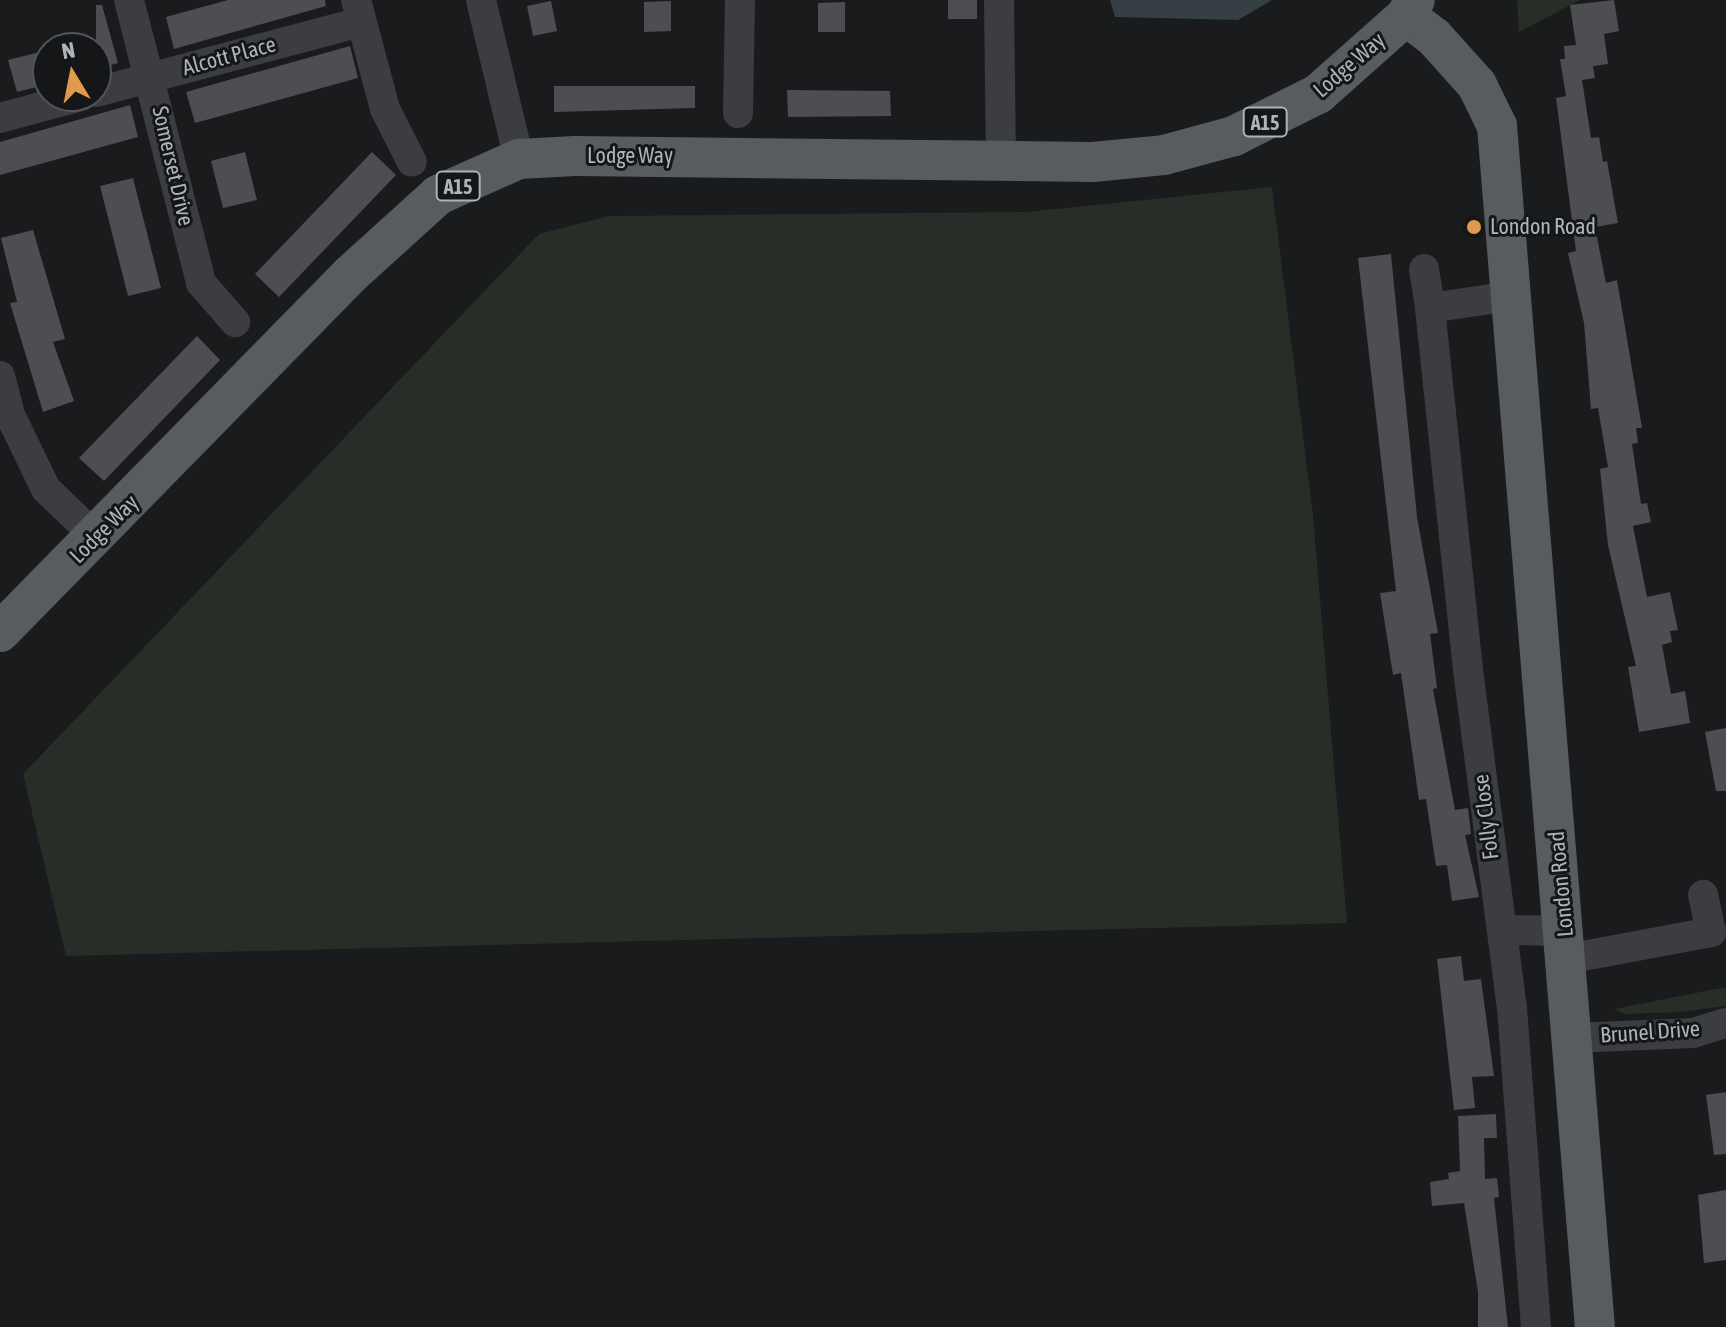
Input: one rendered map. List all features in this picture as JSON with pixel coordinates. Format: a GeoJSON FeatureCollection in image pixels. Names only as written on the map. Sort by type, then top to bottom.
{"type":"FeatureCollection","features":[{"type":"Feature","properties":{"kind":"main road","name":"Lodge Way"},"geometry":{"type":"LineString","coordinates":[[0,632],[97,538],[351,274],[438,195],[519,159],[1001,159],[1093,162],[1164,155],[1234,136],[1318,94],[1410,8]]}},
{"type":"Feature","properties":{"kind":"main road","name":"London Road"},"geometry":{"type":"LineString","coordinates":[[1410,8],[1477,85],[1497,126],[1595,1327]]}},
{"type":"Feature","properties":{"kind":"street","name":"Somerset Drive"},"geometry":{"type":"LineString","coordinates":[[129,0],[151,76],[201,283],[235,322]]}},
{"type":"Feature","properties":{"kind":"street"},"geometry":{"type":"LineString","coordinates":[[481,0],[519,159]]}},
{"type":"Feature","properties":{"kind":"street"},"geometry":{"type":"LineString","coordinates":[[738,113],[740,0]]}},
{"type":"Feature","properties":{"kind":"street"},"geometry":{"type":"LineString","coordinates":[[999,0],[1001,159]]}},
{"type":"Feature","properties":{"kind":"street","name":"Alcott Place"},"geometry":{"type":"LineString","coordinates":[[112,87],[358,11]]}},
{"type":"Feature","properties":{"kind":"street"},"geometry":{"type":"LineString","coordinates":[[358,11],[385,109],[412,162]]}},
{"type":"Feature","properties":{"kind":"street"},"geometry":{"type":"LineString","coordinates":[[0,118],[32,109]]}},
{"type":"Feature","properties":{"kind":"street","name":"Folly Close"},"geometry":{"type":"LineString","coordinates":[[1424,269],[1468,670],[1503,930],[1536,1327]]}},
{"type":"Feature","properties":{"kind":"street"},"geometry":{"type":"LineString","coordinates":[[1430,308],[1511,296]]}},
{"type":"Feature","properties":{"kind":"street"},"geometry":{"type":"LineString","coordinates":[[0,376],[10,415],[46,489],[97,538]]}},
{"type":"Feature","properties":{"kind":"street"},"geometry":{"type":"LineString","coordinates":[[1503,930],[1566,945],[1711,932],[1703,895]]}},
{"type":"Feature","properties":{"kind":"street","name":"Brunel Drive"},"geometry":{"type":"LineString","coordinates":[[1573,1038],[1693,1033],[1726,1023]]}},
{"type":"Feature","properties":{"kind":"shaded area"},"geometry":{"type":"Polygon","coordinates":[[[1110,0],[1272,0],[1238,20],[1115,17],[1110,0]]]}},
{"type":"Feature","properties":{"kind":"shaded area"},"geometry":{"type":"Polygon","coordinates":[[[1517,0],[1580,0],[1519,32],[1517,0]]]}},
{"type":"Feature","properties":{"kind":"shaded area"},"geometry":{"type":"Polygon","coordinates":[[[1272,187],[1313,515],[1347,923],[66,956],[23,774],[539,234],[609,216],[1026,212],[1272,187]]]}},
{"type":"Feature","properties":{"kind":"shaded area"},"geometry":{"type":"Polygon","coordinates":[[[1726,987],[1726,1006],[1626,1014],[1614,1009],[1726,987]]]}},
{"type":"Feature","properties":{"kind":"building"},"geometry":{"type":"Polygon","coordinates":[[[228,0],[325,0],[326,6],[174,49],[166,17],[228,0]]]}},
{"type":"Feature","properties":{"kind":"building"},"geometry":{"type":"Polygon","coordinates":[[[948,0],[977,0],[977,19],[948,19],[948,0]]]}},
{"type":"Feature","properties":{"kind":"building"},"geometry":{"type":"Polygon","coordinates":[[[1614,0],[1619,31],[1604,34],[1608,64],[1593,66],[1595,78],[1582,80],[1591,138],[1599,137],[1603,162],[1607,161],[1618,223],[1595,227],[1606,283],[1617,280],[1642,428],[1636,428],[1638,443],[1632,444],[1641,504],[1647,503],[1651,522],[1633,526],[1647,597],[1670,592],[1678,630],[1670,631],[1672,642],[1662,645],[1671,694],[1685,691],[1690,723],[1639,732],[1628,667],[1636,666],[1608,545],[1600,469],[1608,467],[1598,408],[1591,409],[1584,323],[1568,253],[1576,251],[1556,98],[1566,96],[1560,59],[1565,59],[1564,46],[1576,45],[1570,5],[1614,0]]]}},
{"type":"Feature","properties":{"kind":"building"},"geometry":{"type":"Polygon","coordinates":[[[551,1],[557,31],[533,36],[527,6],[551,1]]]}},
{"type":"Feature","properties":{"kind":"building"},"geometry":{"type":"Polygon","coordinates":[[[671,1],[671,31],[644,32],[644,2],[671,1]]]}},
{"type":"Feature","properties":{"kind":"building"},"geometry":{"type":"Polygon","coordinates":[[[845,2],[845,32],[818,32],[818,3],[845,2]]]}},
{"type":"Feature","properties":{"kind":"building"},"geometry":{"type":"Polygon","coordinates":[[[96,5],[102,5],[109,32],[96,32],[96,5]]]}},
{"type":"Feature","properties":{"kind":"building"},"geometry":{"type":"Polygon","coordinates":[[[112,41],[118,63],[112,65],[112,41]]]}},
{"type":"Feature","properties":{"kind":"building"},"geometry":{"type":"Polygon","coordinates":[[[350,46],[358,78],[195,123],[186,92],[350,46]]]}},
{"type":"Feature","properties":{"kind":"building"},"geometry":{"type":"Polygon","coordinates":[[[32,54],[32,88],[17,92],[8,60],[32,54]]]}},
{"type":"Feature","properties":{"kind":"building"},"geometry":{"type":"Polygon","coordinates":[[[554,86],[695,86],[695,108],[554,112],[554,86]]]}},
{"type":"Feature","properties":{"kind":"building"},"geometry":{"type":"Polygon","coordinates":[[[787,90],[890,91],[891,116],[788,117],[787,90]]]}},
{"type":"Feature","properties":{"kind":"building"},"geometry":{"type":"Polygon","coordinates":[[[130,105],[138,137],[0,175],[0,142],[130,105]]]}},
{"type":"Feature","properties":{"kind":"building"},"geometry":{"type":"Polygon","coordinates":[[[245,152],[257,200],[223,208],[211,161],[245,152]]]}},
{"type":"Feature","properties":{"kind":"building"},"geometry":{"type":"Polygon","coordinates":[[[372,152],[396,175],[279,297],[255,274],[372,152]]]}},
{"type":"Feature","properties":{"kind":"building"},"geometry":{"type":"Polygon","coordinates":[[[133,178],[161,288],[128,296],[100,186],[133,178]]]}},
{"type":"Feature","properties":{"kind":"building"},"geometry":{"type":"Polygon","coordinates":[[[33,230],[65,339],[53,342],[74,401],[43,412],[10,303],[17,302],[1,238],[33,230]]]}},
{"type":"Feature","properties":{"kind":"building"},"geometry":{"type":"Polygon","coordinates":[[[1391,254],[1417,517],[1438,633],[1430,634],[1437,688],[1433,689],[1455,810],[1468,808],[1471,834],[1465,835],[1479,897],[1452,901],[1447,865],[1436,866],[1426,799],[1419,800],[1401,673],[1393,675],[1380,593],[1396,591],[1358,258],[1391,254]]]}},
{"type":"Feature","properties":{"kind":"building"},"geometry":{"type":"Polygon","coordinates":[[[197,336],[220,360],[104,481],[79,458],[197,336]]]}},
{"type":"Feature","properties":{"kind":"building"},"geometry":{"type":"Polygon","coordinates":[[[1726,728],[1726,791],[1716,791],[1705,732],[1726,728]]]}},
{"type":"Feature","properties":{"kind":"building"},"geometry":{"type":"Polygon","coordinates":[[[1461,956],[1464,981],[1481,979],[1494,1076],[1472,1077],[1475,1108],[1454,1110],[1437,959],[1461,956]]]}},
{"type":"Feature","properties":{"kind":"building"},"geometry":{"type":"Polygon","coordinates":[[[1726,1092],[1726,1154],[1714,1155],[1706,1095],[1726,1092]]]}},
{"type":"Feature","properties":{"kind":"building"},"geometry":{"type":"Polygon","coordinates":[[[1496,1114],[1497,1138],[1484,1138],[1485,1179],[1497,1178],[1499,1197],[1494,1198],[1508,1327],[1478,1327],[1478,1292],[1464,1203],[1432,1206],[1430,1182],[1449,1179],[1448,1173],[1460,1171],[1458,1116],[1496,1114]]]}},
{"type":"Feature","properties":{"kind":"building"},"geometry":{"type":"Polygon","coordinates":[[[1726,1190],[1726,1260],[1704,1263],[1698,1195],[1726,1190]]]}},
{"type":"Feature","properties":{"kind":"place","name":"London Road"},"geometry":{"type":"Point","coordinates":[1474,227]}}]}
